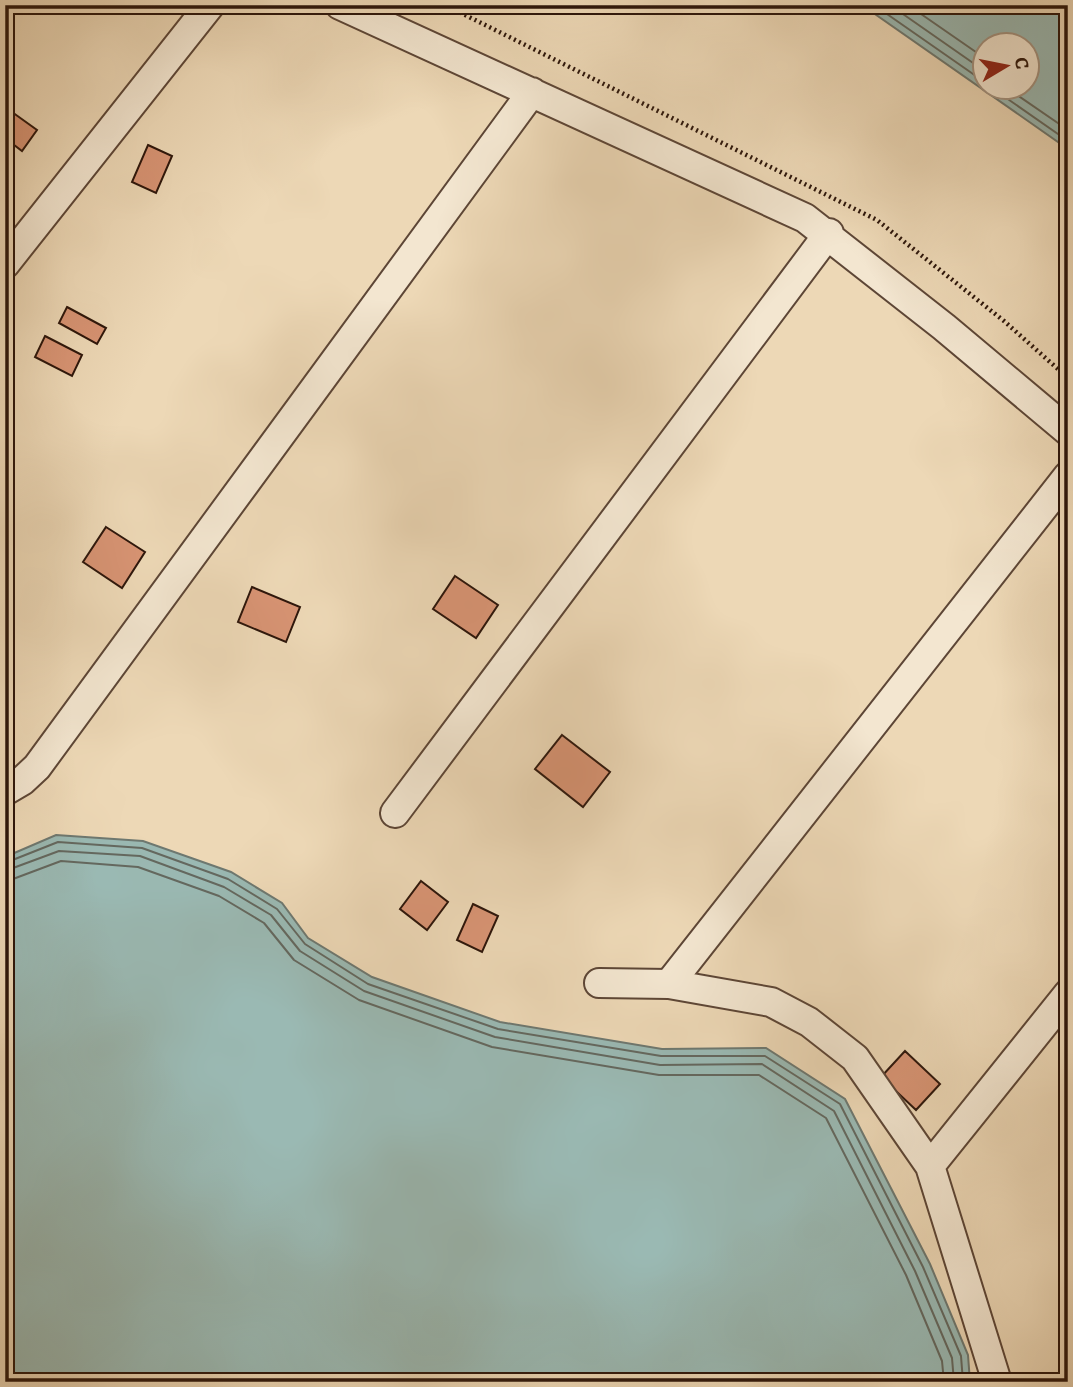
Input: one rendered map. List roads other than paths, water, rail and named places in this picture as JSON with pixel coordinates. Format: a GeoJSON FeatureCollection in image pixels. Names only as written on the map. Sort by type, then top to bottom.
{"type":"FeatureCollection","features":[{"type":"Feature","properties":{"kind":"street"},"geometry":{"type":"LineString","coordinates":[[5,264],[210,5]]}},
{"type":"Feature","properties":{"kind":"street"},"geometry":{"type":"LineString","coordinates":[[340,5],[805,218],[829,233],[1068,431]]}},
{"type":"Feature","properties":{"kind":"street"},"geometry":{"type":"LineString","coordinates":[[5,791],[22,781],[37,767],[532,92]]}},
{"type":"Feature","properties":{"kind":"street"},"geometry":{"type":"LineString","coordinates":[[395,813],[829,233]]}},
{"type":"Feature","properties":{"kind":"street"},"geometry":{"type":"LineString","coordinates":[[669,984],[1068,476]]}},
{"type":"Feature","properties":{"kind":"street"},"geometry":{"type":"LineString","coordinates":[[599,983],[669,984],[771,1002],[808,1022],[855,1058],[930,1166],[997,1382]]}},
{"type":"Feature","properties":{"kind":"street"},"geometry":{"type":"LineString","coordinates":[[930,1166],[1068,994]]}},
{"type":"Feature","properties":{"kind":"water"},"geometry":{"type":"Polygon","coordinates":[[[862,5],[1068,5],[1068,149],[1001,102],[1042,102],[1042,32],[972,32],[972,82],[862,5]]]}},
{"type":"Feature","properties":{"kind":"water"},"geometry":{"type":"Polygon","coordinates":[[[56,835],[143,841],[231,872],[282,903],[308,938],[372,977],[500,1022],[662,1049],[766,1048],[845,1099],[930,1264],[968,1355],[970,1382],[5,1382],[5,857],[56,835]]]}}]}
